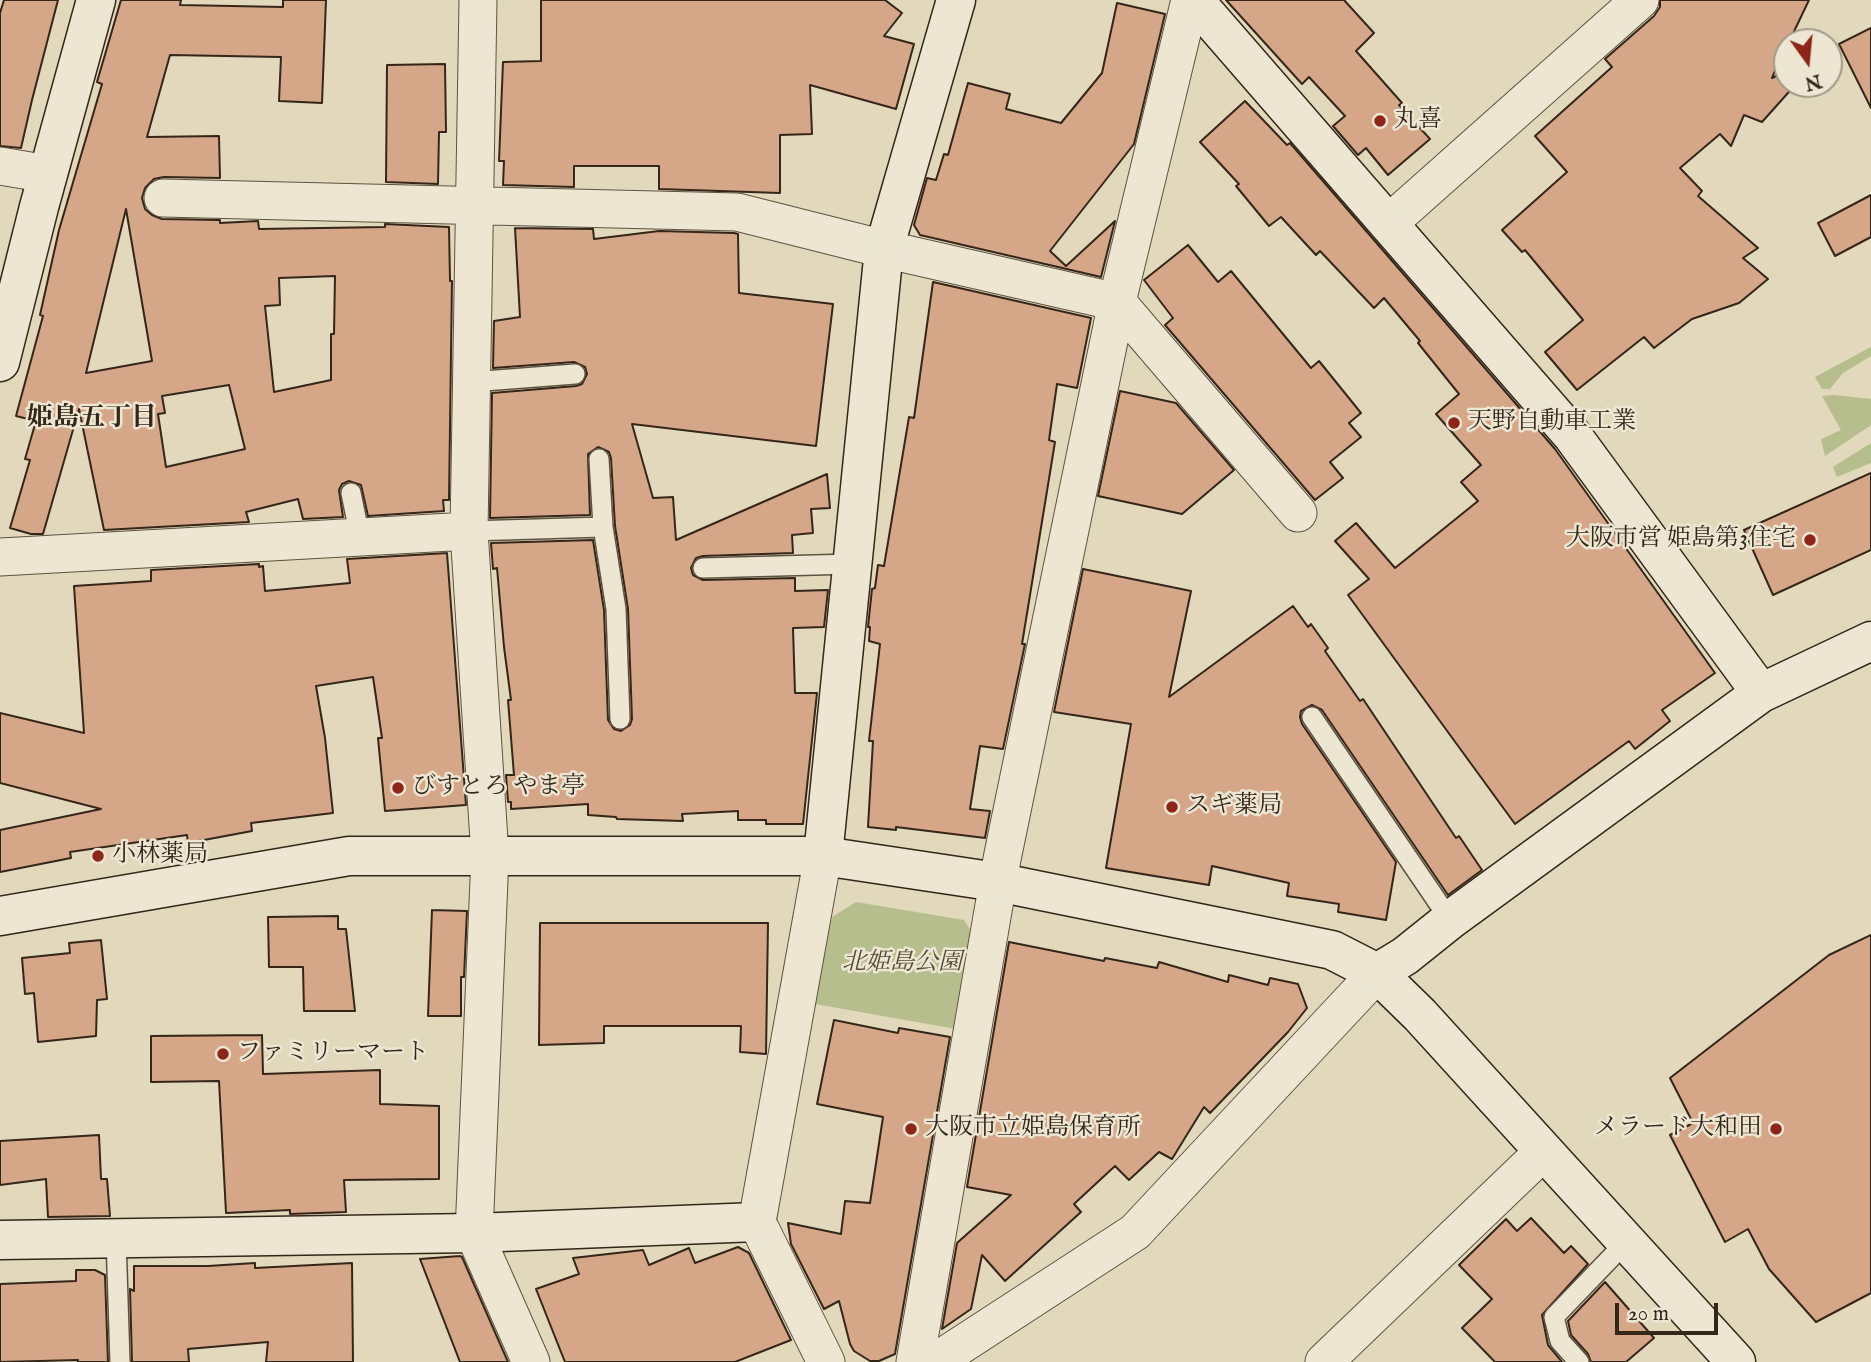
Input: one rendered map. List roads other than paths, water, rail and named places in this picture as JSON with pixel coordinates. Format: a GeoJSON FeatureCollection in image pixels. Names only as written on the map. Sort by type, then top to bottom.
{"type":"FeatureCollection","features":[{"type":"Feature","properties":{"kind":"street"},"geometry":{"type":"LineString","coordinates":[[0,362],[96,0]]}},
{"type":"Feature","properties":{"kind":"street"},"geometry":{"type":"LineString","coordinates":[[478,0],[469,531],[491,856],[474,1233],[531,1362]]}},
{"type":"Feature","properties":{"kind":"street"},"geometry":{"type":"LineString","coordinates":[[826,1362],[757,1222],[823,856],[884,249],[957,0]]}},
{"type":"Feature","properties":{"kind":"street"},"geometry":{"type":"LineString","coordinates":[[1192,0],[1572,435],[1761,692]]}},
{"type":"Feature","properties":{"kind":"street"},"geometry":{"type":"LineString","coordinates":[[915,1362],[997,882],[1117,302],[1192,0]]}},
{"type":"Feature","properties":{"kind":"street"},"geometry":{"type":"LineString","coordinates":[[1389,223],[1640,0]]}},
{"type":"Feature","properties":{"kind":"street"},"geometry":{"type":"LineString","coordinates":[[0,166],[48,174]]}},
{"type":"Feature","properties":{"kind":"street"},"geometry":{"type":"LineString","coordinates":[[163,198],[737,212],[884,249],[1117,302],[1298,513]]}},
{"type":"Feature","properties":{"kind":"street"},"geometry":{"type":"LineString","coordinates":[[0,557],[469,531]]}},
{"type":"Feature","properties":{"kind":"street"},"geometry":{"type":"LineString","coordinates":[[935,1362],[1135,1232],[1377,973],[1405,956],[1450,920],[1761,692],[1871,641]]}},
{"type":"Feature","properties":{"kind":"street"},"geometry":{"type":"LineString","coordinates":[[0,916],[349,856],[823,856],[997,882],[1332,950],[1377,973],[1420,1015],[1737,1362]]}},
{"type":"Feature","properties":{"kind":"street"},"geometry":{"type":"LineString","coordinates":[[1324,1362],[1543,1152]]}},
{"type":"Feature","properties":{"kind":"street"},"geometry":{"type":"LineString","coordinates":[[0,1240],[474,1233],[757,1222]]}},
{"type":"Feature","properties":{"kind":"lane"},"geometry":{"type":"LineString","coordinates":[[471,382],[575,374]]}},
{"type":"Feature","properties":{"kind":"lane"},"geometry":{"type":"LineString","coordinates":[[599,459],[603,527],[615,609],[620,719]]}},
{"type":"Feature","properties":{"kind":"lane"},"geometry":{"type":"LineString","coordinates":[[351,493],[360,537]]}},
{"type":"Feature","properties":{"kind":"lane"},"geometry":{"type":"LineString","coordinates":[[469,531],[603,527]]}},
{"type":"Feature","properties":{"kind":"lane"},"geometry":{"type":"LineString","coordinates":[[703,568],[852,564]]}},
{"type":"Feature","properties":{"kind":"lane"},"geometry":{"type":"LineString","coordinates":[[1312,717],[1450,920]]}},
{"type":"Feature","properties":{"kind":"lane"},"geometry":{"type":"LineString","coordinates":[[116,1238],[120,1362]]}},
{"type":"Feature","properties":{"kind":"lane"},"geometry":{"type":"LineString","coordinates":[[1579,1362],[1560,1341],[1554,1317],[1626,1242]]}},
{"type":"Feature","properties":{"kind":"place","name":"丸喜"},"geometry":{"type":"Point","coordinates":[1380,121]}},
{"type":"Feature","properties":{"kind":"place","name":"天野自動車工業"},"geometry":{"type":"Point","coordinates":[1454,423]}},
{"type":"Feature","properties":{"kind":"place","name":"大阪市営 姫島第3住宅"},"geometry":{"type":"Point","coordinates":[1810,540]}},
{"type":"Feature","properties":{"kind":"place","name":"びすとろ やま亭"},"geometry":{"type":"Point","coordinates":[398,788]}},
{"type":"Feature","properties":{"kind":"place","name":"スギ薬局"},"geometry":{"type":"Point","coordinates":[1172,807]}},
{"type":"Feature","properties":{"kind":"place","name":"小林薬局"},"geometry":{"type":"Point","coordinates":[98,856]}},
{"type":"Feature","properties":{"kind":"place","name":"ファミリーマート"},"geometry":{"type":"Point","coordinates":[223,1054]}},
{"type":"Feature","properties":{"kind":"place","name":"大阪市立姫島保育所"},"geometry":{"type":"Point","coordinates":[911,1129]}},
{"type":"Feature","properties":{"kind":"place","name":"メラード大和田"},"geometry":{"type":"Point","coordinates":[1776,1129]}},
{"type":"Feature","properties":{"kind":"district","name":"姫島五丁目"},"geometry":{"type":"Point","coordinates":[92,420]}},
{"type":"Feature","properties":{"kind":"park label","name":"北姫島公園"},"geometry":{"type":"Point","coordinates":[902,964]}}]}
